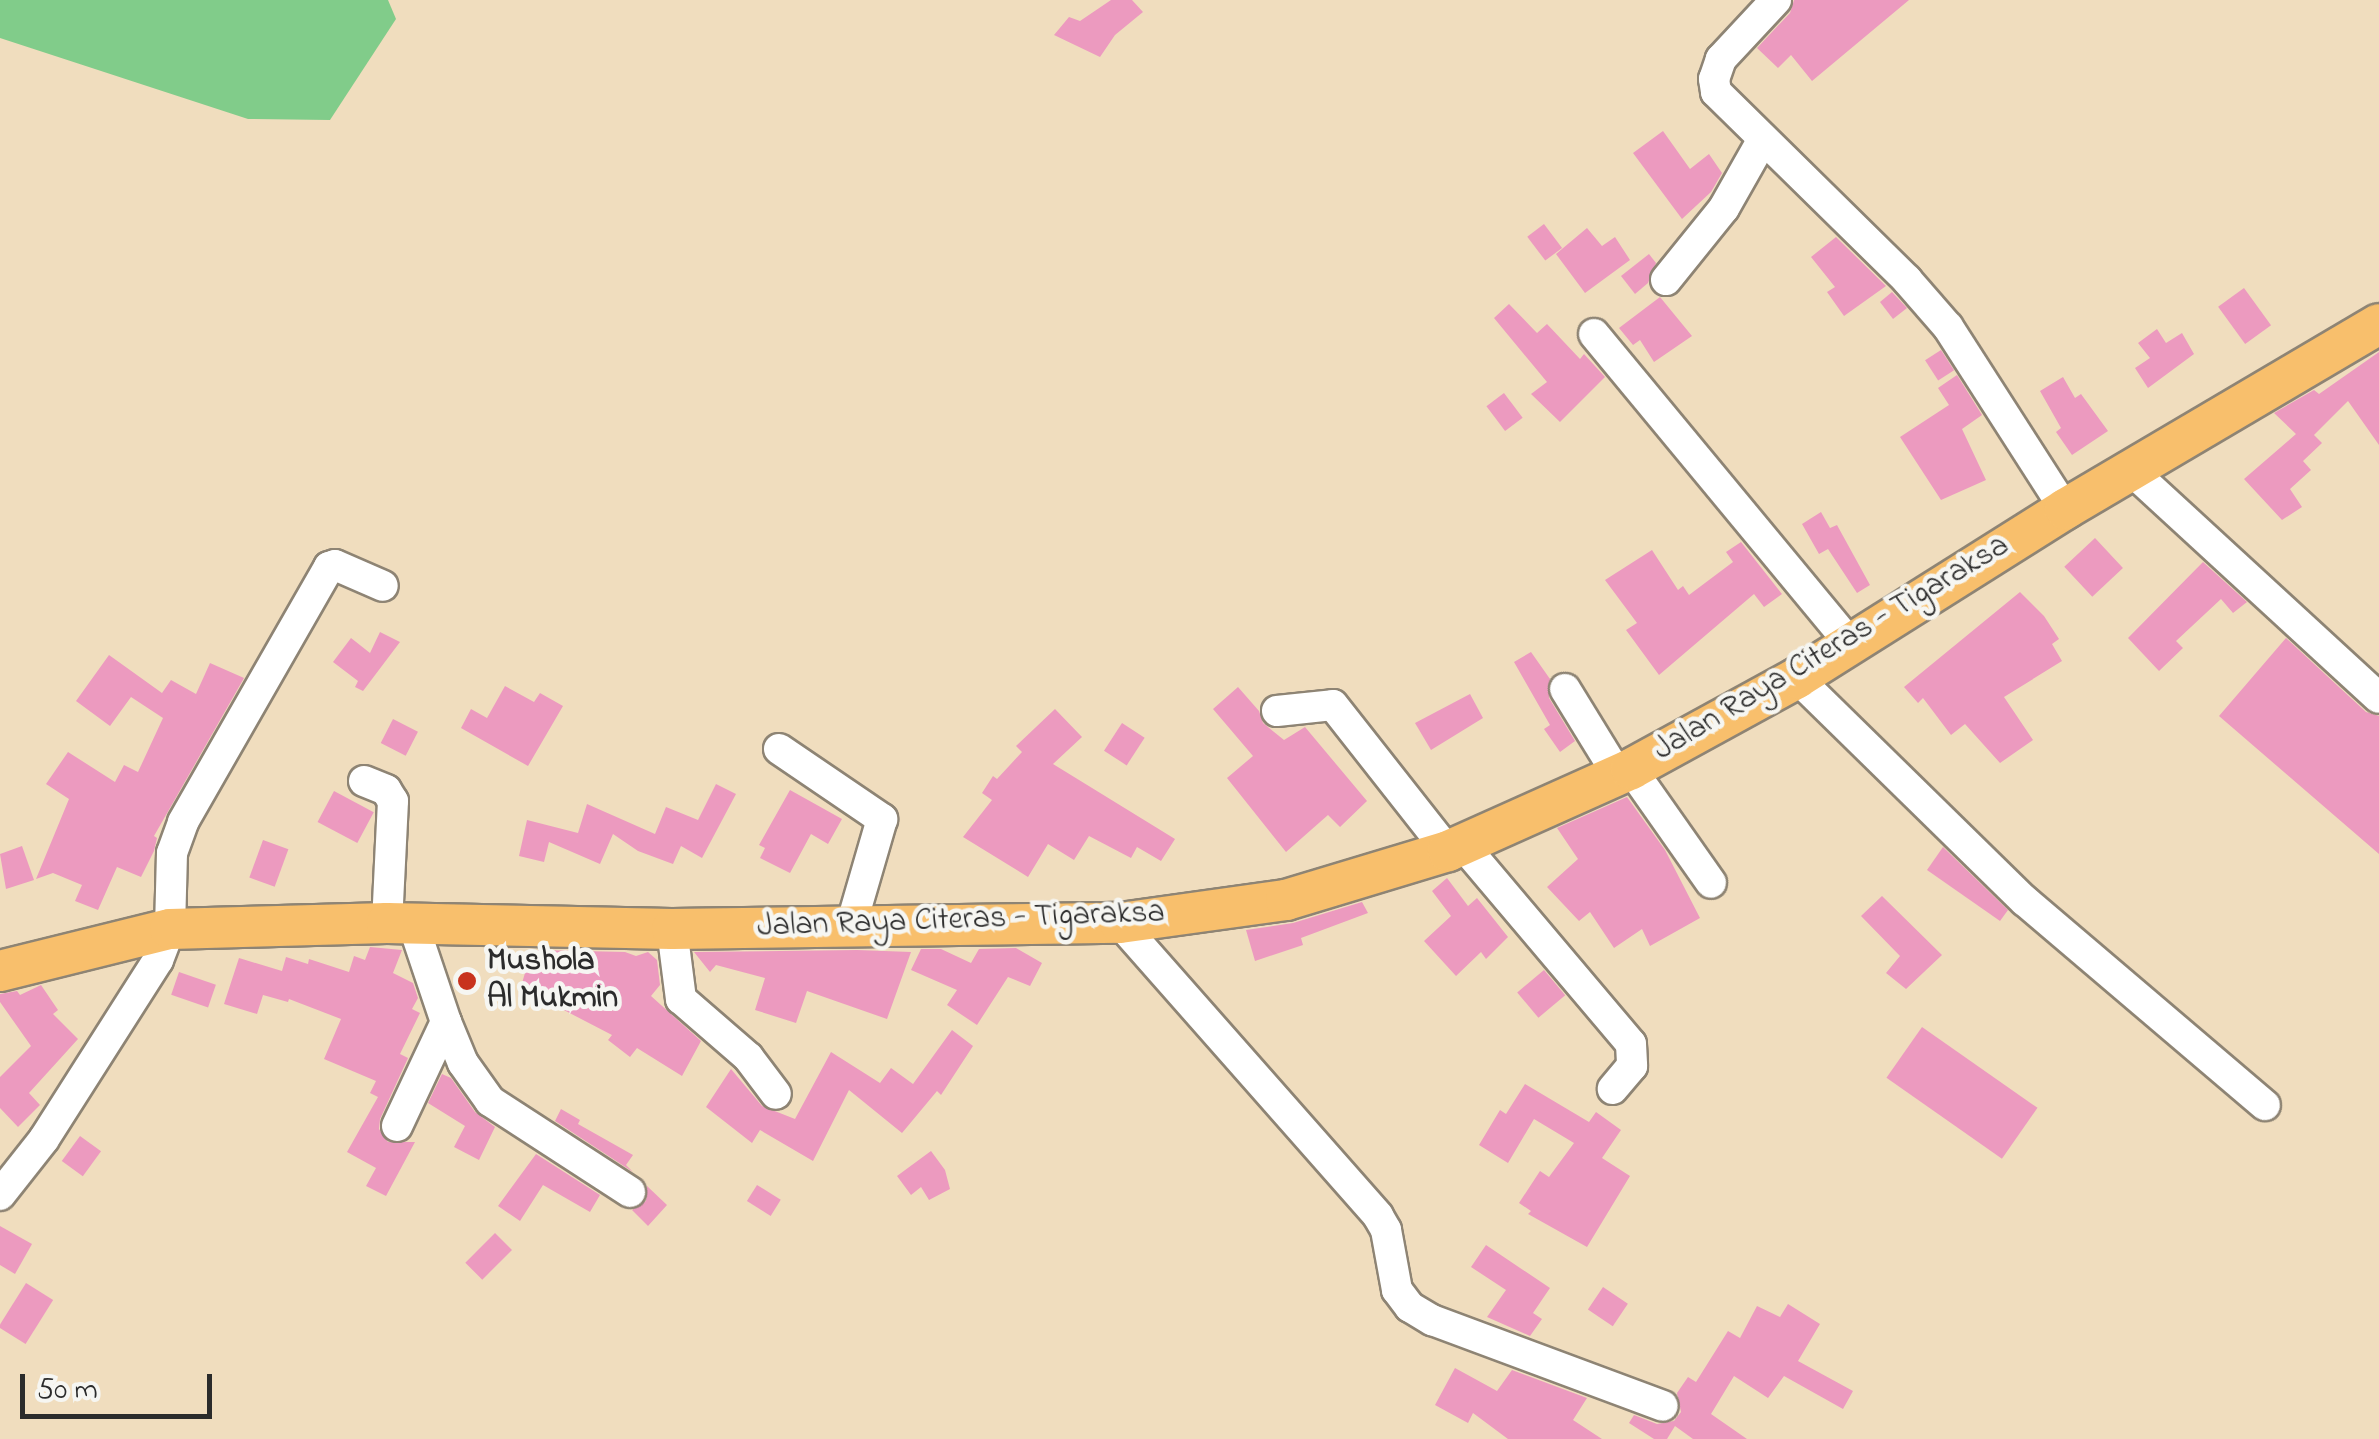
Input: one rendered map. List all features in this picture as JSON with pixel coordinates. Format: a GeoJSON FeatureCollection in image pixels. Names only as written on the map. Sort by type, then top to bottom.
{"type":"FeatureCollection","features":[{"type":"Feature","properties":{"kind":"main road","name":"Jalan Raya Citeras - Tigaraksa"},"geometry":{"type":"LineString","coordinates":[[0,971],[170,929],[400,923],[672,928],[1120,923],[1286,900],[1456,848],[1625,772],[1797,678],[2065,509],[2379,324]]}},
{"type":"Feature","properties":{"kind":"street"},"geometry":{"type":"LineString","coordinates":[[1776,0],[1722,59],[1714,79],[1716,92],[1907,280],[1948,328],[2065,509]]}},
{"type":"Feature","properties":{"kind":"street"},"geometry":{"type":"LineString","coordinates":[[1666,280],[1724,208],[1763,139]]}},
{"type":"Feature","properties":{"kind":"street"},"geometry":{"type":"LineString","coordinates":[[1594,334],[1850,644]]}},
{"type":"Feature","properties":{"kind":"street"},"geometry":{"type":"LineString","coordinates":[[2132,470],[2379,698]]}},
{"type":"Feature","properties":{"kind":"street"},"geometry":{"type":"LineString","coordinates":[[0,1195],[44,1140],[158,960],[170,929],[172,853],[183,822],[329,567],[336,564],[383,586]]}},
{"type":"Feature","properties":{"kind":"street"},"geometry":{"type":"LineString","coordinates":[[1797,678],[2025,900],[2265,1105]]}},
{"type":"Feature","properties":{"kind":"street"},"geometry":{"type":"LineString","coordinates":[[1564,689],[1712,883]]}},
{"type":"Feature","properties":{"kind":"street"},"geometry":{"type":"LineString","coordinates":[[1278,711],[1333,705],[1632,1044],[1632,1066],[1613,1089]]}},
{"type":"Feature","properties":{"kind":"street"},"geometry":{"type":"LineString","coordinates":[[780,749],[882,819],[851,926]]}},
{"type":"Feature","properties":{"kind":"street"},"geometry":{"type":"LineString","coordinates":[[364,780],[386,790],[394,801],[400,923],[463,1063],[490,1101],[630,1192]]}},
{"type":"Feature","properties":{"kind":"street"},"geometry":{"type":"LineString","coordinates":[[1120,923],[1378,1216],[1386,1230],[1398,1290],[1410,1307],[1432,1320],[1664,1406]]}},
{"type":"Feature","properties":{"kind":"street"},"geometry":{"type":"LineString","coordinates":[[672,928],[680,999],[748,1057],[776,1094]]}},
{"type":"Feature","properties":{"kind":"street"},"geometry":{"type":"LineString","coordinates":[[396,1126],[446,1022]]}},
{"type":"Feature","properties":{"kind":"green space"},"geometry":{"type":"Polygon","coordinates":[[[0,0],[388,0],[396,19],[330,120],[248,119],[0,38],[0,0]]]}},
{"type":"Feature","properties":{"kind":"building"},"geometry":{"type":"Polygon","coordinates":[[[1111,0],[1132,0],[1143,12],[1115,35],[1100,57],[1054,35],[1069,17],[1080,21],[1111,0]]]}},
{"type":"Feature","properties":{"kind":"building"},"geometry":{"type":"Polygon","coordinates":[[[1794,0],[1909,0],[1812,81],[1791,55],[1778,68],[1757,48],[1790,13],[1794,0]]]}},
{"type":"Feature","properties":{"kind":"building"},"geometry":{"type":"Polygon","coordinates":[[[1663,131],[1690,169],[1709,154],[1722,173],[1711,192],[1682,219],[1633,153],[1663,131]]]}},
{"type":"Feature","properties":{"kind":"building"},"geometry":{"type":"Polygon","coordinates":[[[1544,224],[1562,248],[1545,261],[1527,237],[1544,224]]]}},
{"type":"Feature","properties":{"kind":"building"},"geometry":{"type":"Polygon","coordinates":[[[1587,228],[1602,246],[1615,237],[1630,260],[1585,293],[1556,254],[1587,228]]]}},
{"type":"Feature","properties":{"kind":"building"},"geometry":{"type":"Polygon","coordinates":[[[1836,237],[1886,286],[1844,316],[1827,292],[1835,287],[1811,257],[1836,237]]]}},
{"type":"Feature","properties":{"kind":"building"},"geometry":{"type":"Polygon","coordinates":[[[1649,254],[1656,263],[1648,283],[1635,294],[1621,276],[1649,254]]]}},
{"type":"Feature","properties":{"kind":"building"},"geometry":{"type":"Polygon","coordinates":[[[2244,288],[2271,325],[2245,344],[2218,307],[2244,288]]]}},
{"type":"Feature","properties":{"kind":"building"},"geometry":{"type":"Polygon","coordinates":[[[1892,292],[1907,308],[1893,319],[1880,302],[1892,292]]]}},
{"type":"Feature","properties":{"kind":"building"},"geometry":{"type":"Polygon","coordinates":[[[1660,297],[1692,336],[1654,362],[1640,340],[1633,345],[1619,328],[1660,297]]]}},
{"type":"Feature","properties":{"kind":"building"},"geometry":{"type":"Polygon","coordinates":[[[1509,304],[1537,333],[1547,324],[1580,359],[1584,354],[1605,377],[1560,422],[1531,394],[1547,382],[1494,318],[1509,304]]]}},
{"type":"Feature","properties":{"kind":"building"},"geometry":{"type":"Polygon","coordinates":[[[2157,329],[2166,343],[2182,333],[2194,354],[2148,388],[2135,368],[2150,358],[2138,343],[2157,329]]]}},
{"type":"Feature","properties":{"kind":"building"},"geometry":{"type":"Polygon","coordinates":[[[1941,350],[1954,370],[1938,380],[1925,360],[1941,350]]]}},
{"type":"Feature","properties":{"kind":"building"},"geometry":{"type":"Polygon","coordinates":[[[2379,352],[2379,445],[2348,401],[2314,435],[2322,443],[2303,461],[2311,470],[2290,489],[2302,507],[2282,520],[2244,479],[2296,434],[2274,413],[2314,390],[2319,394],[2379,352]]]}},
{"type":"Feature","properties":{"kind":"building"},"geometry":{"type":"Polygon","coordinates":[[[1957,375],[1982,415],[1962,429],[1986,480],[1941,500],[1900,437],[1949,405],[1938,388],[1957,375]]]}},
{"type":"Feature","properties":{"kind":"building"},"geometry":{"type":"Polygon","coordinates":[[[2063,377],[2075,398],[2081,394],[2108,431],[2072,455],[2056,432],[2061,428],[2040,391],[2063,377]]]}},
{"type":"Feature","properties":{"kind":"building"},"geometry":{"type":"Polygon","coordinates":[[[1504,393],[1523,418],[1505,431],[1486,406],[1504,393]]]}},
{"type":"Feature","properties":{"kind":"building"},"geometry":{"type":"Polygon","coordinates":[[[1821,512],[1830,528],[1837,525],[1870,585],[1857,593],[1828,549],[1819,554],[1802,524],[1821,512]]]}},
{"type":"Feature","properties":{"kind":"building"},"geometry":{"type":"Polygon","coordinates":[[[2095,538],[2123,568],[2092,597],[2064,567],[2095,538]]]}},
{"type":"Feature","properties":{"kind":"building"},"geometry":{"type":"Polygon","coordinates":[[[1741,542],[1782,594],[1764,607],[1754,594],[1659,675],[1626,630],[1637,623],[1605,580],[1652,550],[1678,590],[1683,586],[1689,595],[1733,562],[1726,552],[1741,542]]]}},
{"type":"Feature","properties":{"kind":"building"},"geometry":{"type":"Polygon","coordinates":[[[2203,562],[2247,602],[2233,613],[2221,599],[2176,641],[2183,648],[2159,671],[2128,638],[2203,562]]]}},
{"type":"Feature","properties":{"kind":"building"},"geometry":{"type":"Polygon","coordinates":[[[2020,592],[2044,616],[2059,639],[2052,644],[2062,661],[2004,697],[2033,740],[2000,763],[1965,724],[1951,735],[1923,698],[1918,703],[1904,687],[2020,592]]]}},
{"type":"Feature","properties":{"kind":"building"},"geometry":{"type":"Polygon","coordinates":[[[380,632],[400,642],[363,691],[355,687],[358,681],[333,662],[351,638],[370,653],[380,632]]]}},
{"type":"Feature","properties":{"kind":"building"},"geometry":{"type":"Polygon","coordinates":[[[2286,638],[2366,712],[2379,716],[2379,854],[2219,716],[2286,638]]]}},
{"type":"Feature","properties":{"kind":"building"},"geometry":{"type":"Polygon","coordinates":[[[1531,652],[1550,679],[1549,698],[1575,741],[1560,752],[1544,729],[1550,725],[1514,662],[1531,652]]]}},
{"type":"Feature","properties":{"kind":"building"},"geometry":{"type":"Polygon","coordinates":[[[109,655],[162,693],[171,680],[196,694],[210,663],[244,678],[154,836],[154,851],[141,877],[117,867],[98,910],[75,901],[82,885],[53,873],[36,879],[69,799],[46,784],[68,752],[115,782],[124,765],[138,772],[163,718],[131,697],[110,726],[76,701],[109,655]]]}},
{"type":"Feature","properties":{"kind":"building"},"geometry":{"type":"Polygon","coordinates":[[[505,686],[534,702],[540,693],[563,706],[528,766],[461,728],[471,709],[487,718],[505,686]]]}},
{"type":"Feature","properties":{"kind":"building"},"geometry":{"type":"Polygon","coordinates":[[[1238,687],[1259,711],[1263,723],[1284,740],[1305,727],[1367,801],[1340,827],[1328,815],[1286,852],[1227,778],[1253,756],[1213,709],[1238,687]]]}},
{"type":"Feature","properties":{"kind":"building"},"geometry":{"type":"Polygon","coordinates":[[[1470,694],[1483,718],[1431,750],[1415,723],[1470,694]]]}},
{"type":"Feature","properties":{"kind":"building"},"geometry":{"type":"Polygon","coordinates":[[[1055,709],[1082,737],[1053,764],[1175,839],[1161,861],[1137,847],[1131,858],[1089,836],[1074,860],[1048,844],[1028,877],[963,837],[992,800],[982,793],[993,776],[997,779],[1022,752],[1016,746],[1055,709]]]}},
{"type":"Feature","properties":{"kind":"building"},"geometry":{"type":"Polygon","coordinates":[[[393,719],[418,732],[406,756],[381,743],[393,719]]]}},
{"type":"Feature","properties":{"kind":"building"},"geometry":{"type":"Polygon","coordinates":[[[1122,723],[1145,738],[1127,765],[1104,751],[1122,723]]]}},
{"type":"Feature","properties":{"kind":"building"},"geometry":{"type":"Polygon","coordinates":[[[716,784],[736,794],[702,858],[681,846],[673,864],[638,851],[613,834],[600,864],[549,842],[544,862],[519,856],[527,820],[578,833],[587,804],[655,834],[666,807],[698,820],[716,784]]]}},
{"type":"Feature","properties":{"kind":"building"},"geometry":{"type":"Polygon","coordinates":[[[790,790],[842,819],[828,844],[811,834],[790,873],[760,858],[765,848],[759,845],[790,790]]]}},
{"type":"Feature","properties":{"kind":"building"},"geometry":{"type":"Polygon","coordinates":[[[334,791],[374,812],[357,843],[318,822],[334,791]]]}},
{"type":"Feature","properties":{"kind":"building"},"geometry":{"type":"Polygon","coordinates":[[[1627,797],[1665,850],[1700,918],[1650,946],[1642,929],[1614,948],[1590,912],[1579,921],[1547,887],[1578,859],[1557,828],[1627,797]]]}},
{"type":"Feature","properties":{"kind":"building"},"geometry":{"type":"Polygon","coordinates":[[[263,840],[288,849],[275,887],[249,878],[263,840]]]}},
{"type":"Feature","properties":{"kind":"building"},"geometry":{"type":"Polygon","coordinates":[[[22,846],[34,880],[6,889],[0,854],[22,846]]]}},
{"type":"Feature","properties":{"kind":"building"},"geometry":{"type":"Polygon","coordinates":[[[1943,847],[2008,910],[2000,921],[1927,870],[1943,847]]]}},
{"type":"Feature","properties":{"kind":"building"},"geometry":{"type":"Polygon","coordinates":[[[1447,878],[1468,906],[1477,898],[1508,937],[1486,959],[1481,952],[1456,976],[1424,941],[1451,916],[1432,891],[1447,878]]]}},
{"type":"Feature","properties":{"kind":"building"},"geometry":{"type":"Polygon","coordinates":[[[1882,896],[1942,955],[1906,989],[1886,973],[1900,956],[1861,916],[1882,896]]]}},
{"type":"Feature","properties":{"kind":"building"},"geometry":{"type":"Polygon","coordinates":[[[1362,902],[1368,913],[1301,938],[1303,945],[1255,961],[1246,930],[1293,923],[1362,902]]]}},
{"type":"Feature","properties":{"kind":"building"},"geometry":{"type":"Polygon","coordinates":[[[370,947],[402,950],[393,973],[413,983],[418,998],[412,1009],[420,1013],[400,1054],[408,1058],[380,1119],[379,1129],[388,1142],[415,1142],[386,1196],[366,1186],[376,1168],[347,1152],[378,1097],[370,1093],[376,1081],[324,1059],[341,1019],[289,999],[288,1002],[263,995],[257,1014],[224,1004],[239,958],[282,971],[286,957],[308,964],[309,959],[349,972],[354,956],[365,960],[370,947]]]}},
{"type":"Feature","properties":{"kind":"building"},"geometry":{"type":"Polygon","coordinates":[[[1016,948],[1042,963],[1030,986],[1008,977],[977,1025],[947,1005],[957,990],[911,970],[921,949],[941,949],[971,963],[979,949],[1016,948]]]}},
{"type":"Feature","properties":{"kind":"building"},"geometry":{"type":"Polygon","coordinates":[[[538,950],[625,952],[636,956],[648,952],[657,960],[660,985],[651,996],[701,1041],[682,1076],[637,1048],[630,1057],[608,1040],[612,1035],[558,1007],[518,997],[527,966],[534,968],[538,950]]]}},
{"type":"Feature","properties":{"kind":"building"},"geometry":{"type":"Polygon","coordinates":[[[694,952],[911,952],[887,1019],[807,991],[796,1023],[755,1010],[765,978],[716,965],[710,972],[694,952]]]}},
{"type":"Feature","properties":{"kind":"building"},"geometry":{"type":"Polygon","coordinates":[[[1544,970],[1565,995],[1538,1018],[1517,992],[1544,970]]]}},
{"type":"Feature","properties":{"kind":"building"},"geometry":{"type":"Polygon","coordinates":[[[179,972],[216,985],[208,1007],[171,995],[179,972]]]}},
{"type":"Feature","properties":{"kind":"building"},"geometry":{"type":"Polygon","coordinates":[[[41,985],[58,1010],[53,1014],[78,1039],[29,1093],[40,1105],[18,1127],[0,1108],[0,1077],[31,1046],[0,1002],[0,994],[17,991],[20,995],[41,985]]]}},
{"type":"Feature","properties":{"kind":"building"},"geometry":{"type":"Polygon","coordinates":[[[1922,1027],[2038,1108],[2002,1159],[1886,1078],[1922,1027]]]}},
{"type":"Feature","properties":{"kind":"building"},"geometry":{"type":"Polygon","coordinates":[[[952,1030],[973,1046],[941,1095],[937,1091],[902,1133],[849,1090],[813,1161],[760,1130],[752,1143],[706,1107],[731,1069],[762,1106],[795,1119],[831,1052],[880,1083],[891,1068],[913,1084],[952,1030]]]}},
{"type":"Feature","properties":{"kind":"building"},"geometry":{"type":"Polygon","coordinates":[[[442,1074],[451,1078],[475,1112],[495,1127],[479,1160],[454,1147],[465,1126],[428,1103],[442,1074]]]}},
{"type":"Feature","properties":{"kind":"building"},"geometry":{"type":"Polygon","coordinates":[[[1525,1084],[1589,1122],[1596,1112],[1621,1130],[1602,1158],[1630,1176],[1587,1247],[1528,1214],[1531,1211],[1519,1203],[1540,1171],[1549,1177],[1574,1143],[1534,1119],[1508,1163],[1479,1145],[1500,1110],[1506,1114],[1525,1084]]]}},
{"type":"Feature","properties":{"kind":"building"},"geometry":{"type":"Polygon","coordinates":[[[561,1109],[580,1120],[578,1124],[633,1155],[626,1165],[633,1172],[555,1121],[561,1109]]]}},
{"type":"Feature","properties":{"kind":"building"},"geometry":{"type":"Polygon","coordinates":[[[80,1136],[101,1151],[83,1176],[62,1161],[80,1136]]]}},
{"type":"Feature","properties":{"kind":"building"},"geometry":{"type":"Polygon","coordinates":[[[931,1151],[945,1170],[950,1189],[929,1200],[921,1187],[911,1195],[897,1176],[931,1151]]]}},
{"type":"Feature","properties":{"kind":"building"},"geometry":{"type":"Polygon","coordinates":[[[536,1154],[600,1195],[590,1212],[543,1185],[520,1221],[498,1206],[536,1154]]]}},
{"type":"Feature","properties":{"kind":"building"},"geometry":{"type":"Polygon","coordinates":[[[757,1185],[781,1200],[771,1216],[747,1201],[757,1185]]]}},
{"type":"Feature","properties":{"kind":"building"},"geometry":{"type":"Polygon","coordinates":[[[647,1186],[667,1205],[648,1226],[632,1210],[646,1201],[647,1186]]]}},
{"type":"Feature","properties":{"kind":"building"},"geometry":{"type":"Polygon","coordinates":[[[0,1226],[32,1244],[15,1274],[0,1265],[0,1226]]]}},
{"type":"Feature","properties":{"kind":"building"},"geometry":{"type":"Polygon","coordinates":[[[495,1233],[512,1250],[482,1280],[465,1263],[495,1233]]]}},
{"type":"Feature","properties":{"kind":"building"},"geometry":{"type":"Polygon","coordinates":[[[1486,1245],[1550,1288],[1533,1313],[1542,1319],[1530,1336],[1487,1317],[1506,1290],[1471,1267],[1486,1245]]]}},
{"type":"Feature","properties":{"kind":"building"},"geometry":{"type":"Polygon","coordinates":[[[26,1283],[53,1300],[26,1344],[0,1325],[26,1283]]]}},
{"type":"Feature","properties":{"kind":"building"},"geometry":{"type":"Polygon","coordinates":[[[1603,1287],[1628,1304],[1613,1326],[1588,1309],[1603,1287]]]}},
{"type":"Feature","properties":{"kind":"building"},"geometry":{"type":"Polygon","coordinates":[[[1788,1304],[1820,1324],[1798,1361],[1853,1391],[1843,1409],[1784,1376],[1768,1398],[1734,1376],[1711,1414],[1747,1439],[1693,1439],[1675,1426],[1667,1439],[1654,1439],[1629,1423],[1634,1415],[1657,1424],[1674,1421],[1681,1412],[1677,1393],[1688,1377],[1696,1382],[1728,1331],[1740,1338],[1757,1306],[1780,1317],[1788,1304]]]}},
{"type":"Feature","properties":{"kind":"building"},"geometry":{"type":"Polygon","coordinates":[[[1455,1368],[1497,1391],[1512,1370],[1587,1398],[1573,1420],[1602,1439],[1508,1439],[1473,1413],[1468,1423],[1435,1405],[1455,1368]]]}},
{"type":"Feature","properties":{"kind":"place","name":"Mushola Al Mukmin"},"geometry":{"type":"Point","coordinates":[467,981]}}]}
